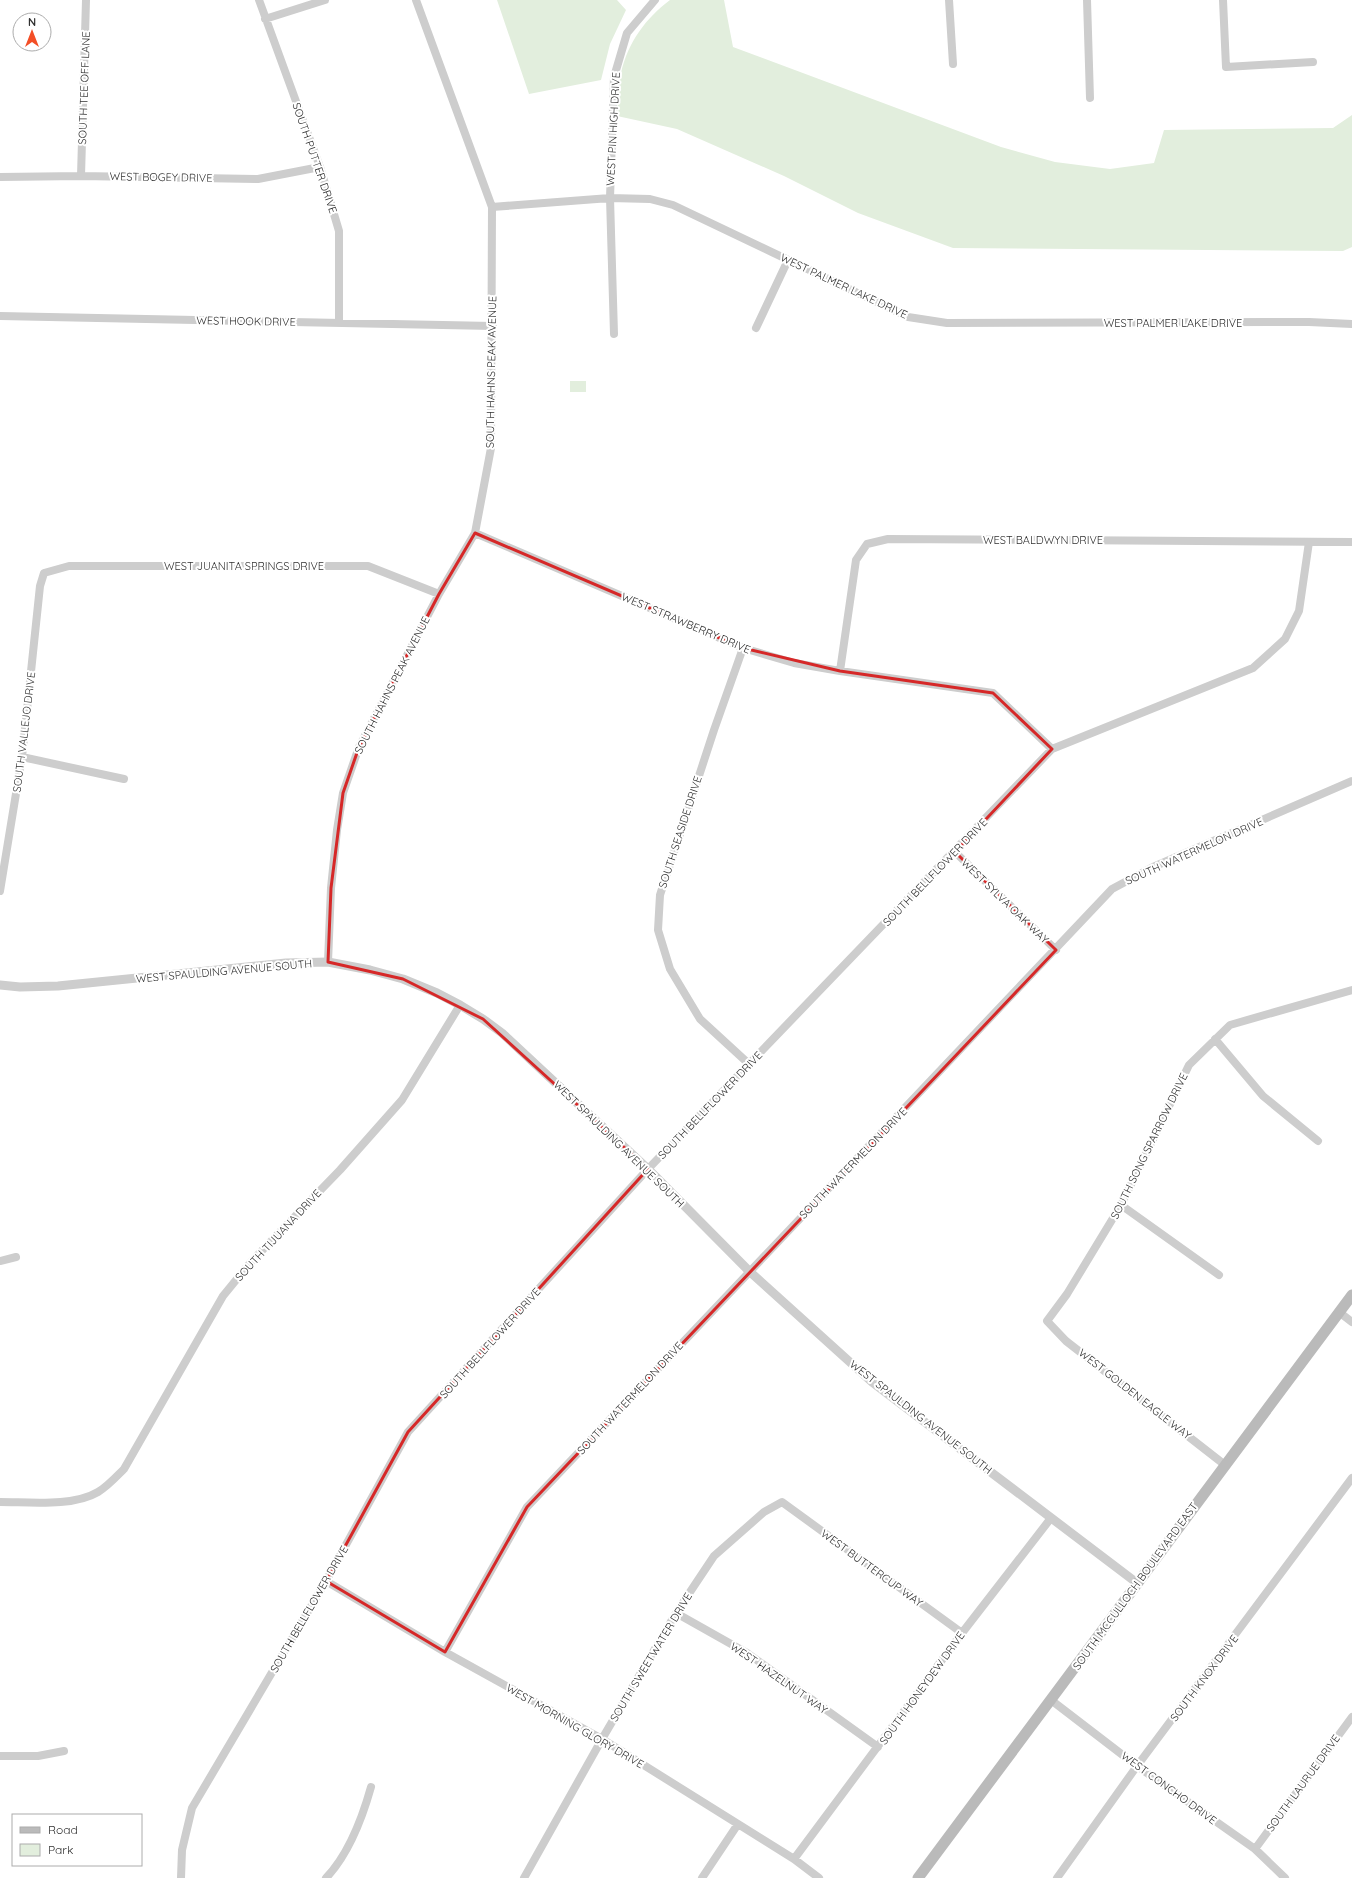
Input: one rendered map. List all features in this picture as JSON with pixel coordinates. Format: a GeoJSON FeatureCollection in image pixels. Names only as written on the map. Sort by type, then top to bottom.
{"type":"FeatureCollection","features":[{"type":"Feature","properties":{"kind":"main road","name":"SOUTH MCCULLOCH BOULEVARD EAST"},"geometry":{"type":"LineString","coordinates":[[918,1878],[1352,1295]]}},
{"type":"Feature","properties":{"kind":"street","name":"SOUTH TEE OFF LANE"},"geometry":{"type":"LineString","coordinates":[[81,176],[86,0]]}},
{"type":"Feature","properties":{"kind":"street","name":"SOUTH PUTTER DRIVE"},"geometry":{"type":"LineString","coordinates":[[258,0],[320,167],[339,231],[339,322]]}},
{"type":"Feature","properties":{"kind":"street"},"geometry":{"type":"LineString","coordinates":[[265,19],[325,0]]}},
{"type":"Feature","properties":{"kind":"street","name":"SOUTH HAHNS PEAK AVENUE"},"geometry":{"type":"LineString","coordinates":[[328,962],[331,888],[342,793],[359,747],[439,594],[475,533],[491,448],[492,207],[416,0]]}},
{"type":"Feature","properties":{"kind":"street","name":"WEST PIN HIGH DRIVE"},"geometry":{"type":"LineString","coordinates":[[614,334],[610,198],[614,77],[627,33],[654,0]]}},
{"type":"Feature","properties":{"kind":"street"},"geometry":{"type":"LineString","coordinates":[[949,0],[953,64]]}},
{"type":"Feature","properties":{"kind":"street"},"geometry":{"type":"LineString","coordinates":[[1087,0],[1090,98]]}},
{"type":"Feature","properties":{"kind":"street"},"geometry":{"type":"LineString","coordinates":[[1223,0],[1226,67],[1313,62]]}},
{"type":"Feature","properties":{"kind":"street","name":"WEST BOGEY DRIVE"},"geometry":{"type":"LineString","coordinates":[[0,177],[81,176],[258,179],[320,167]]}},
{"type":"Feature","properties":{"kind":"street","name":"WEST PALMER LAKE DRIVE"},"geometry":{"type":"LineString","coordinates":[[492,207],[610,198],[650,199],[673,205],[908,317],[947,324],[1309,322],[1352,324]]}},
{"type":"Feature","properties":{"kind":"street"},"geometry":{"type":"LineString","coordinates":[[756,328],[788,260]]}},
{"type":"Feature","properties":{"kind":"street","name":"WEST HOOK DRIVE"},"geometry":{"type":"LineString","coordinates":[[0,316],[492,326]]}},
{"type":"Feature","properties":{"kind":"street","name":"WEST STRAWBERRY DRIVE"},"geometry":{"type":"LineString","coordinates":[[475,533],[743,648],[794,663],[993,693],[1052,749]]}},
{"type":"Feature","properties":{"kind":"street","name":"WEST BALDWYN DRIVE"},"geometry":{"type":"LineString","coordinates":[[840,671],[856,560],[867,544],[888,539],[1352,542]]}},
{"type":"Feature","properties":{"kind":"street","name":"SOUTH BELLFLOWER DRIVE"},"geometry":{"type":"LineString","coordinates":[[182,1878],[182,1850],[192,1808],[326,1581],[408,1432],[648,1170],[955,852],[1052,749],[1253,668],[1285,639],[1299,611],[1309,542]]}},
{"type":"Feature","properties":{"kind":"street","name":"WEST JUANITA SPRINGS DRIVE"},"geometry":{"type":"LineString","coordinates":[[44,572],[69,566],[368,566],[439,594]]}},
{"type":"Feature","properties":{"kind":"street","name":"SOUTH VALLEJO DRIVE"},"geometry":{"type":"LineString","coordinates":[[0,891],[22,757],[40,586],[44,572]]}},
{"type":"Feature","properties":{"kind":"street","name":"SOUTH SEASIDE DRIVE"},"geometry":{"type":"LineString","coordinates":[[743,648],[660,895],[658,930],[670,969],[700,1019],[749,1064]]}},
{"type":"Feature","properties":{"kind":"street"},"geometry":{"type":"LineString","coordinates":[[22,757],[124,779]]}},
{"type":"Feature","properties":{"kind":"street","name":"SOUTH WATERMELON DRIVE"},"geometry":{"type":"LineString","coordinates":[[445,1652],[527,1507],[749,1271],[1056,950],[1112,889],[1153,867],[1352,781]]}},
{"type":"Feature","properties":{"kind":"street","name":"WEST SYLVA OAK WAY"},"geometry":{"type":"LineString","coordinates":[[955,852],[1056,950]]}},
{"type":"Feature","properties":{"kind":"street","name":"WEST SPAULDING AVENUE SOUTH"},"geometry":{"type":"LineString","coordinates":[[0,985],[20,987],[58,986],[286,963],[328,962],[370,970],[403,979],[437,993],[460,1005],[502,1033],[648,1170],[749,1271],[872,1382],[1137,1583]]}},
{"type":"Feature","properties":{"kind":"street","name":"SOUTH SONG SPARROW DRIVE"},"geometry":{"type":"LineString","coordinates":[[1048,1321],[1067,1294],[1121,1205],[1189,1065],[1230,1025],[1352,990]]}},
{"type":"Feature","properties":{"kind":"street","name":"SOUTH TIJUANA DRIVE"},"geometry":{"type":"LineString","coordinates":[[0,1502],[54,1502],[82,1499],[98,1492],[124,1469],[223,1296],[250,1263],[345,1164],[402,1100],[460,1005]]}},
{"type":"Feature","properties":{"kind":"street"},"geometry":{"type":"LineString","coordinates":[[1215,1040],[1263,1096],[1318,1141]]}},
{"type":"Feature","properties":{"kind":"street"},"geometry":{"type":"LineString","coordinates":[[1121,1205],[1220,1275]]}},
{"type":"Feature","properties":{"kind":"street"},"geometry":{"type":"LineString","coordinates":[[0,1261],[16,1257]]}},
{"type":"Feature","properties":{"kind":"street"},"geometry":{"type":"LineString","coordinates":[[1339,1312],[1352,1322]]}},
{"type":"Feature","properties":{"kind":"street","name":"WEST GOLDEN EAGLE WAY"},"geometry":{"type":"LineString","coordinates":[[1048,1321],[1066,1341],[1225,1465]]}},
{"type":"Feature","properties":{"kind":"street","name":"SOUTH KNOX DRIVE"},"geometry":{"type":"LineString","coordinates":[[1057,1878],[1137,1766],[1352,1478]]}},
{"type":"Feature","properties":{"kind":"street","name":"SOUTH SWEETWATER DRIVE"},"geometry":{"type":"LineString","coordinates":[[524,1878],[602,1739],[676,1613],[714,1556],[764,1512],[782,1502]]}},
{"type":"Feature","properties":{"kind":"street","name":"WEST BUTTERCUP WAY"},"geometry":{"type":"LineString","coordinates":[[782,1502],[962,1633]]}},
{"type":"Feature","properties":{"kind":"street","name":"SOUTH HONEYDEW DRIVE"},"geometry":{"type":"LineString","coordinates":[[794,1859],[962,1633],[1051,1518]]}},
{"type":"Feature","properties":{"kind":"street","name":"WEST MORNING GLORY DRIVE"},"geometry":{"type":"LineString","coordinates":[[326,1581],[445,1652],[602,1739],[794,1859],[819,1878]]}},
{"type":"Feature","properties":{"kind":"street","name":"WEST HAZELNUT WAY"},"geometry":{"type":"LineString","coordinates":[[676,1613],[748,1653],[878,1747]]}},
{"type":"Feature","properties":{"kind":"street","name":"WEST CONCHO DRIVE"},"geometry":{"type":"LineString","coordinates":[[1051,1700],[1137,1766],[1255,1849],[1285,1878]]}},
{"type":"Feature","properties":{"kind":"street","name":"SOUTH LAURUE DRIVE"},"geometry":{"type":"LineString","coordinates":[[1255,1849],[1352,1717]]}},
{"type":"Feature","properties":{"kind":"street"},"geometry":{"type":"LineString","coordinates":[[0,1756],[38,1756],[64,1751]]}},
{"type":"Feature","properties":{"kind":"street"},"geometry":{"type":"LineString","coordinates":[[326,1878],[336,1867],[364,1814],[372,1787]]}},
{"type":"Feature","properties":{"kind":"street"},"geometry":{"type":"LineString","coordinates":[[702,1878],[738,1824]]}},
{"type":"Feature","properties":{"kind":"highlighted area"},"geometry":{"type":"Polygon","coordinates":[[[475,533],[743,648],[840,671],[993,693],[1052,749],[955,852],[1056,950],[527,1507],[445,1652],[326,1581],[408,1432],[648,1169],[483,1019],[403,979],[328,962],[331,888],[343,793],[359,747],[439,594],[475,533]]]}},
{"type":"Feature","properties":{"kind":"green space"},"geometry":{"type":"Polygon","coordinates":[[[497,0],[617,0],[626,10],[610,44],[601,80],[529,94],[497,0]]]}},
{"type":"Feature","properties":{"kind":"green space"},"geometry":{"type":"Polygon","coordinates":[[[670,0],[724,0],[733,47],[1001,147],[1055,162],[1110,169],[1154,163],[1164,130],[1333,128],[1352,115],[1352,247],[1343,251],[953,248],[858,213],[784,176],[677,129],[617,116],[620,78],[628,51],[633,41],[646,23],[670,0]]]}},
{"type":"Feature","properties":{"kind":"green space"},"geometry":{"type":"Polygon","coordinates":[[[570,381],[586,381],[586,392],[570,392],[570,381]]]}}]}
